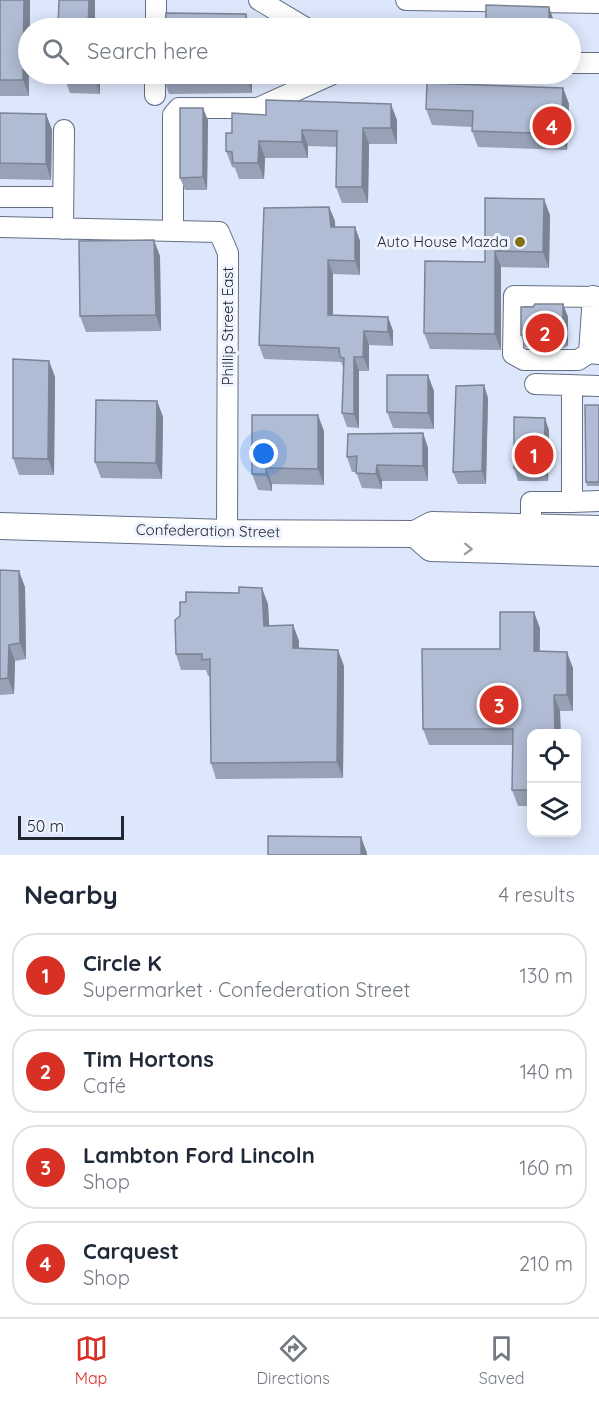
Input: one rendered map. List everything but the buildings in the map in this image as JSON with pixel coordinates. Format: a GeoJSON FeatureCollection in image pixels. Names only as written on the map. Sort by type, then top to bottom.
{"type":"FeatureCollection","features":[{"type":"Feature","properties":{"kind":"main road","name":"Confederation Street"},"geometry":{"type":"LineString","coordinates":[[0,525],[227,532],[415,534],[432,525],[531,527],[598,535]]}},
{"type":"Feature","properties":{"kind":"main road","name":"Confederation Street"},"geometry":{"type":"LineString","coordinates":[[415,534],[431,548],[598,535]]}},
{"type":"Feature","properties":{"kind":"street"},"geometry":{"type":"LineString","coordinates":[[156,0],[156,18]]}},
{"type":"Feature","properties":{"kind":"street"},"geometry":{"type":"LineString","coordinates":[[259,0],[289,18]]}},
{"type":"Feature","properties":{"kind":"street"},"geometry":{"type":"LineString","coordinates":[[406,0],[599,3]]}},
{"type":"Feature","properties":{"kind":"street"},"geometry":{"type":"LineString","coordinates":[[581,63],[599,63]]}},
{"type":"Feature","properties":{"kind":"street"},"geometry":{"type":"LineString","coordinates":[[155,84],[155,95]]}},
{"type":"Feature","properties":{"kind":"street"},"geometry":{"type":"LineString","coordinates":[[173,231],[173,115],[179,108],[258,108],[311,84]]}},
{"type":"Feature","properties":{"kind":"street"},"geometry":{"type":"LineString","coordinates":[[63,229],[64,130]]}},
{"type":"Feature","properties":{"kind":"street"},"geometry":{"type":"LineString","coordinates":[[0,197],[63,197]]}},
{"type":"Feature","properties":{"kind":"street","name":"Phillip Street East"},"geometry":{"type":"LineString","coordinates":[[0,227],[219,232],[228,253],[227,532]]}},
{"type":"Feature","properties":{"kind":"street"},"geometry":{"type":"LineString","coordinates":[[514,296],[596,296],[589,356],[513,354],[514,296]]}},
{"type":"Feature","properties":{"kind":"street"},"geometry":{"type":"LineString","coordinates":[[535,384],[599,386]]}},
{"type":"Feature","properties":{"kind":"street"},"geometry":{"type":"LineString","coordinates":[[572,385],[579,448],[572,502]]}},
{"type":"Feature","properties":{"kind":"street"},"geometry":{"type":"LineString","coordinates":[[531,527],[531,502],[599,501]]}},
{"type":"Feature","properties":{"kind":"place","name":"Carquest"},"geometry":{"type":"Point","coordinates":[552,126]}},
{"type":"Feature","properties":{"kind":"place","name":"Auto House Mazda"},"geometry":{"type":"Point","coordinates":[520,242]}},
{"type":"Feature","properties":{"kind":"place","name":"Tim Hortons"},"geometry":{"type":"Point","coordinates":[545,333]}},
{"type":"Feature","properties":{"kind":"place","name":"Circle K"},"geometry":{"type":"Point","coordinates":[534,455]}},
{"type":"Feature","properties":{"kind":"place","name":"Lambton Ford Lincoln"},"geometry":{"type":"Point","coordinates":[499,705]}}]}
